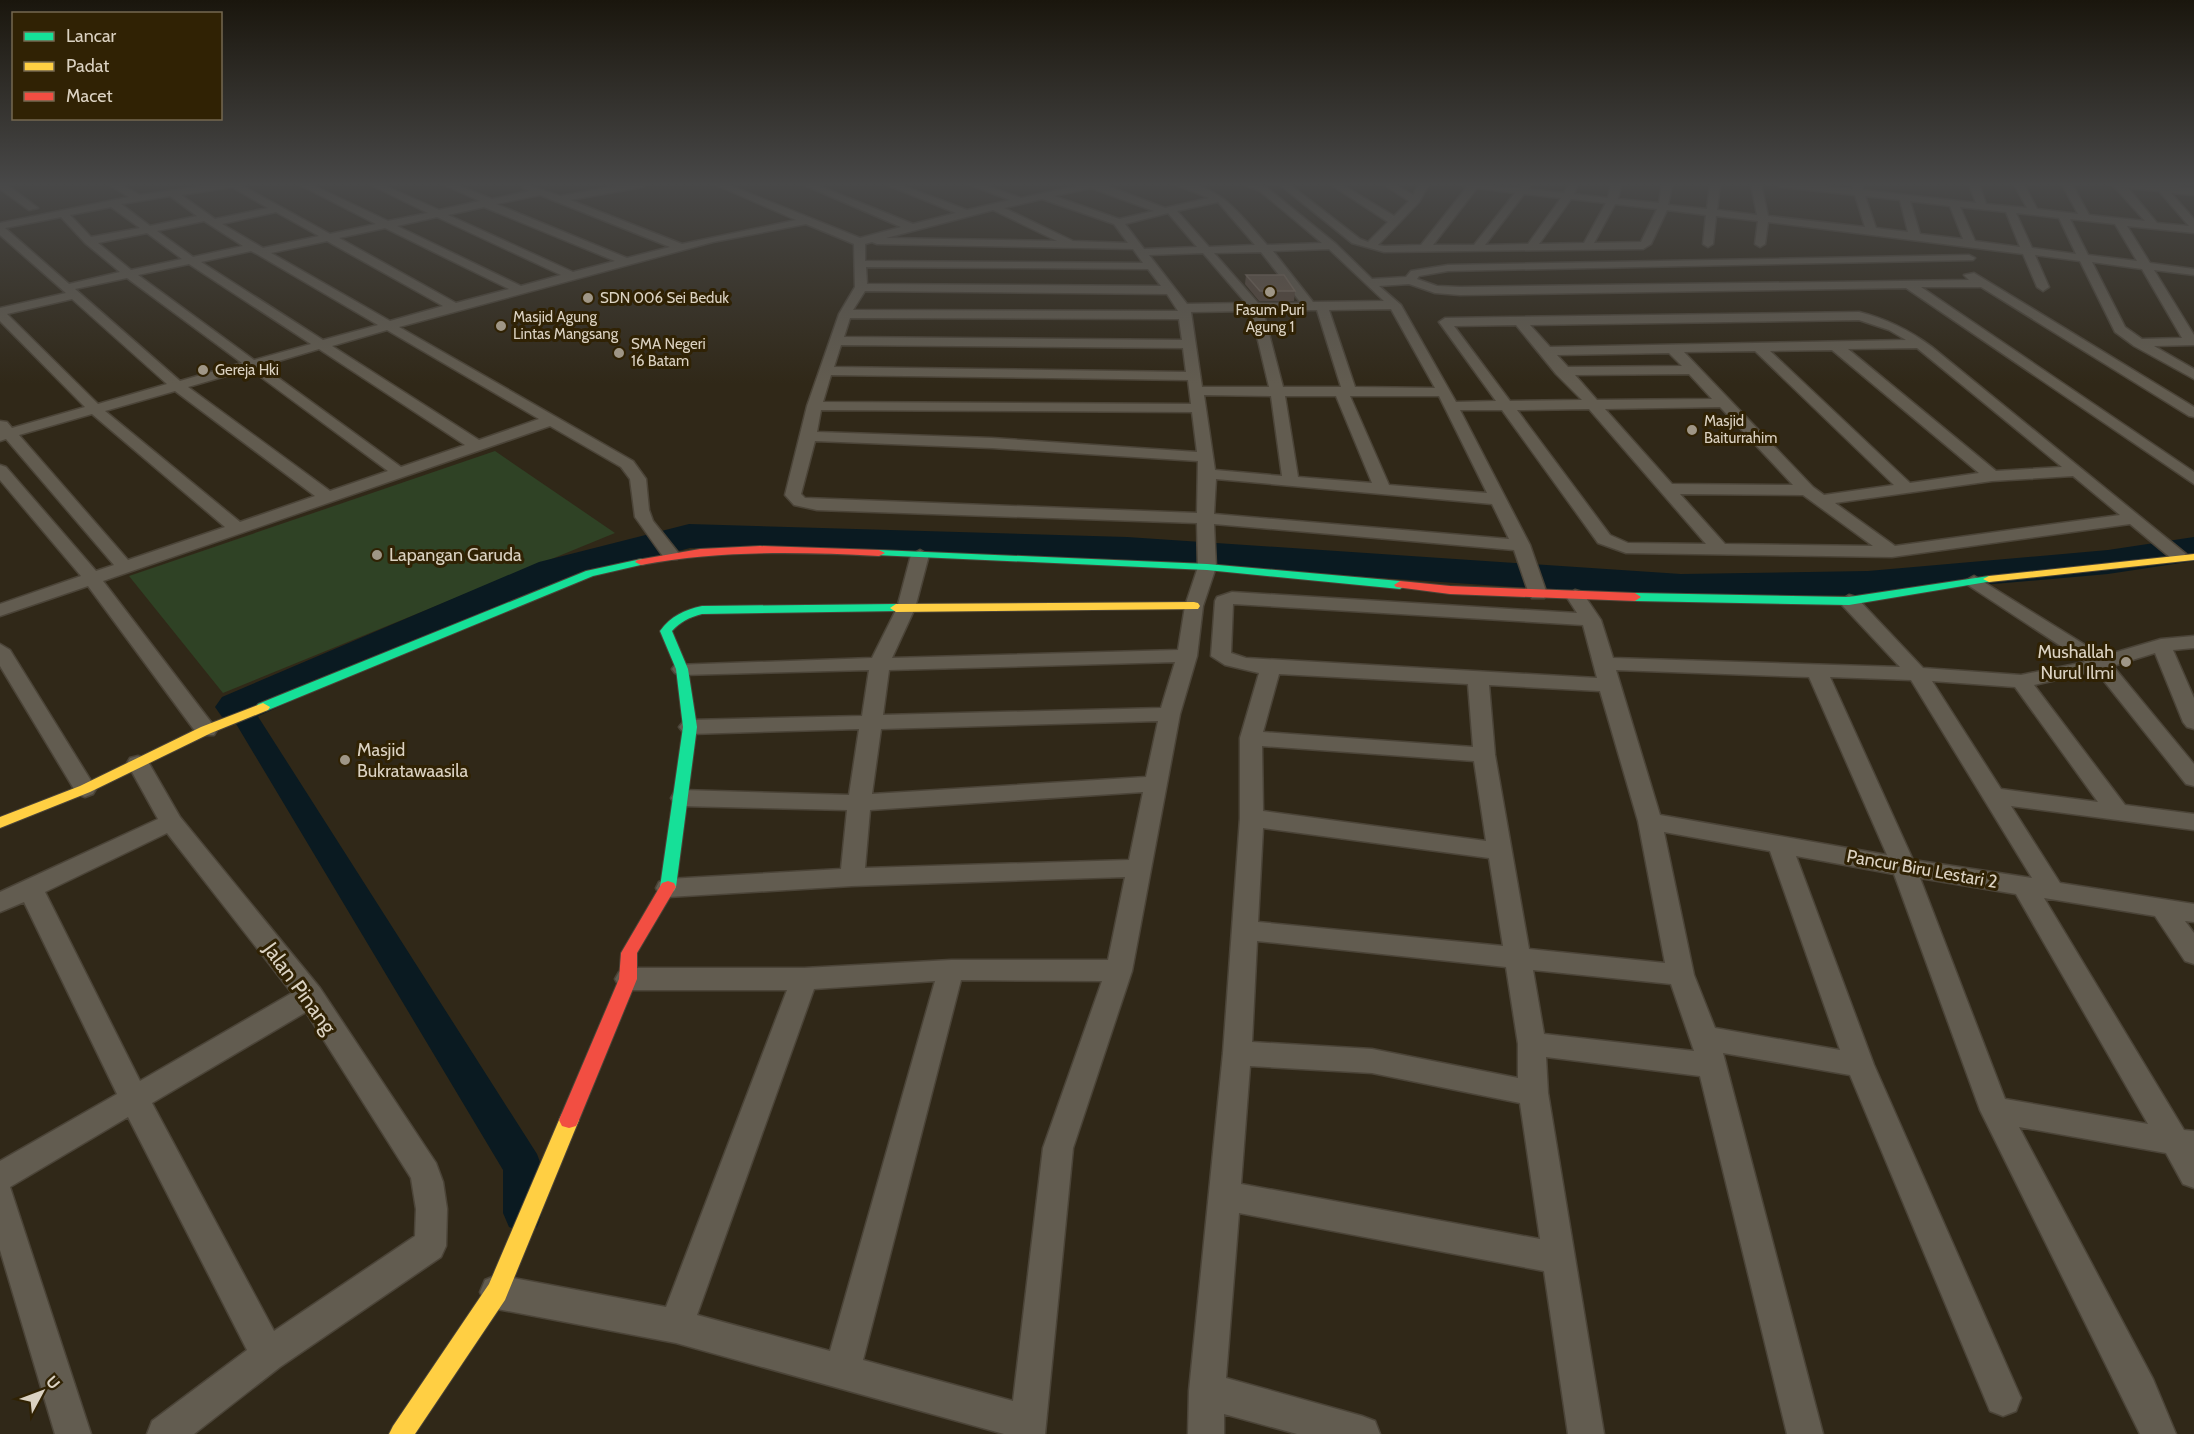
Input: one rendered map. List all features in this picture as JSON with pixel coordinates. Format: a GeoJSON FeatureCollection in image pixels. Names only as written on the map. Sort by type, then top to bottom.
{"type":"FeatureCollection","features":[{"type":"Feature","properties":{"kind":"street"},"geometry":{"type":"LineString","coordinates":[[25,251],[69,292],[179,387],[327,497]]}},
{"type":"Feature","properties":{"kind":"street"},"geometry":{"type":"LineString","coordinates":[[101,251],[129,274],[400,473]]}},
{"type":"Feature","properties":{"kind":"street"},"geometry":{"type":"LineString","coordinates":[[177,251],[476,445]]}},
{"type":"Feature","properties":{"kind":"street"},"geometry":{"type":"LineString","coordinates":[[238,529],[96,410],[0,313],[129,274],[246,251]]}},
{"type":"Feature","properties":{"kind":"street"},"geometry":{"type":"LineString","coordinates":[[259,251],[549,421],[627,464],[636,473],[642,490],[642,515],[668,552]]}},
{"type":"Feature","properties":{"kind":"street"},"geometry":{"type":"LineString","coordinates":[[352,251],[454,307]]}},
{"type":"Feature","properties":{"kind":"street"},"geometry":{"type":"LineString","coordinates":[[440,251],[520,290]]}},
{"type":"Feature","properties":{"kind":"street"},"geometry":{"type":"LineString","coordinates":[[520,251],[572,276]]}},
{"type":"Feature","properties":{"kind":"street"},"geometry":{"type":"LineString","coordinates":[[600,251],[627,262]]}},
{"type":"Feature","properties":{"kind":"street"},"geometry":{"type":"LineString","coordinates":[[126,568],[3,431],[96,410],[256,366],[454,307],[669,251]]}},
{"type":"Feature","properties":{"kind":"street"},"geometry":{"type":"LineString","coordinates":[[863,251],[861,287],[845,314],[838,341],[814,406],[809,436],[793,495],[800,502],[817,505],[1205,518],[1522,549]]}},
{"type":"Feature","properties":{"kind":"street"},"geometry":{"type":"LineString","coordinates":[[497,1292],[676,1326],[842,1372],[1028,1429],[1058,1148],[1119,971],[1170,714],[1186,656],[1194,606],[1207,563],[1208,536],[1205,518],[1208,474],[1185,312],[1141,251]]}},
{"type":"Feature","properties":{"kind":"street"},"geometry":{"type":"LineString","coordinates":[[1208,251],[1237,279],[1256,308],[1277,390],[1291,481]]}},
{"type":"Feature","properties":{"kind":"street"},"geometry":{"type":"LineString","coordinates":[[1267,251],[1284,278],[1316,307],[1345,392],[1382,488]]}},
{"type":"Feature","properties":{"kind":"street"},"geometry":{"type":"LineString","coordinates":[[1337,251],[1369,284],[1395,305],[1451,406],[1522,549],[1536,588]]}},
{"type":"Feature","properties":{"kind":"street"},"geometry":{"type":"LineString","coordinates":[[2012,251],[2194,272]]}},
{"type":"Feature","properties":{"kind":"street"},"geometry":{"type":"LineString","coordinates":[[2079,251],[2120,329],[2139,343],[2194,375]]}},
{"type":"Feature","properties":{"kind":"street"},"geometry":{"type":"LineString","coordinates":[[2135,251],[2193,341]]}},
{"type":"Feature","properties":{"kind":"street"},"geometry":{"type":"LineString","coordinates":[[2026,253],[2043,287]]}},
{"type":"Feature","properties":{"kind":"street"},"geometry":{"type":"LineString","coordinates":[[1410,280],[1415,273],[1448,268],[1969,258]]}},
{"type":"Feature","properties":{"kind":"street"},"geometry":{"type":"LineString","coordinates":[[1875,260],[2193,478]]}},
{"type":"Feature","properties":{"kind":"street"},"geometry":{"type":"LineString","coordinates":[[1945,260],[2194,413]]}},
{"type":"Feature","properties":{"kind":"street"},"geometry":{"type":"LineString","coordinates":[[861,264],[1151,266]]}},
{"type":"Feature","properties":{"kind":"street"},"geometry":{"type":"LineString","coordinates":[[1011,373],[997,341],[1008,314],[1014,288],[1012,265]]}},
{"type":"Feature","properties":{"kind":"street"},"geometry":{"type":"LineString","coordinates":[[1369,284],[1410,280],[1435,289],[1460,291],[1982,283]]}},
{"type":"Feature","properties":{"kind":"street"},"geometry":{"type":"LineString","coordinates":[[861,287],[1170,290]]}},
{"type":"Feature","properties":{"kind":"street"},"geometry":{"type":"LineString","coordinates":[[845,314],[1185,312],[1395,305]]}},
{"type":"Feature","properties":{"kind":"street"},"geometry":{"type":"LineString","coordinates":[[2134,518],[1892,552],[1626,548],[1604,540],[1445,322],[1859,316],[1883,321],[1917,344],[2182,556]]}},
{"type":"Feature","properties":{"kind":"street"},"geometry":{"type":"LineString","coordinates":[[1520,321],[1561,371],[1719,548]]}},
{"type":"Feature","properties":{"kind":"street"},"geometry":{"type":"LineString","coordinates":[[838,341],[997,341]]}},
{"type":"Feature","properties":{"kind":"street"},"geometry":{"type":"LineString","coordinates":[[2139,343],[2193,341]]}},
{"type":"Feature","properties":{"kind":"street"},"geometry":{"type":"LineString","coordinates":[[814,406],[1191,344]]}},
{"type":"Feature","properties":{"kind":"street"},"geometry":{"type":"LineString","coordinates":[[1544,351],[1917,344]]}},
{"type":"Feature","properties":{"kind":"street"},"geometry":{"type":"LineString","coordinates":[[1836,345],[1992,476]]}},
{"type":"Feature","properties":{"kind":"street"},"geometry":{"type":"LineString","coordinates":[[1758,347],[1908,489]]}},
{"type":"Feature","properties":{"kind":"street"},"geometry":{"type":"LineString","coordinates":[[1671,348],[1814,495],[1892,552]]}},
{"type":"Feature","properties":{"kind":"street"},"geometry":{"type":"LineString","coordinates":[[1561,371],[1692,370]]}},
{"type":"Feature","properties":{"kind":"street"},"geometry":{"type":"LineString","coordinates":[[827,371],[1193,376]]}},
{"type":"Feature","properties":{"kind":"street"},"geometry":{"type":"LineString","coordinates":[[1011,373],[1200,408]]}},
{"type":"Feature","properties":{"kind":"street"},"geometry":{"type":"LineString","coordinates":[[1197,391],[1444,392]]}},
{"type":"Feature","properties":{"kind":"street"},"geometry":{"type":"LineString","coordinates":[[1451,406],[1724,403]]}},
{"type":"Feature","properties":{"kind":"street"},"geometry":{"type":"LineString","coordinates":[[0,610],[549,421]]}},
{"type":"Feature","properties":{"kind":"street"},"geometry":{"type":"LineString","coordinates":[[809,436],[992,443],[1204,457]]}},
{"type":"Feature","properties":{"kind":"street"},"geometry":{"type":"LineString","coordinates":[[0,470],[91,578],[206,729]]}},
{"type":"Feature","properties":{"kind":"street"},"geometry":{"type":"LineString","coordinates":[[1668,489],[1814,495],[1908,489],[1992,476],[2078,471]]}},
{"type":"Feature","properties":{"kind":"street"},"geometry":{"type":"LineString","coordinates":[[1208,474],[1496,499]]}},
{"type":"Feature","properties":{"kind":"street"},"geometry":{"type":"LineString","coordinates":[[0,823],[85,789],[206,729],[590,573],[668,552],[770,550],[1207,563],[1440,590],[1536,588],[1575,596],[1849,601],[1974,581],[2182,556]]}},
{"type":"Feature","properties":{"kind":"street"},"geometry":{"type":"LineString","coordinates":[[852,877],[880,663],[906,609],[920,555]]}},
{"type":"Feature","properties":{"kind":"street"},"geometry":{"type":"LineString","coordinates":[[1974,581],[2100,663],[2194,779]]}},
{"type":"Feature","properties":{"kind":"street"},"geometry":{"type":"LineString","coordinates":[[1575,596],[1592,620],[1650,821],[1681,975],[1705,1038],[1805,1434]]}},
{"type":"Feature","properties":{"kind":"street"},"geometry":{"type":"LineString","coordinates":[[1592,620],[1242,597],[1224,601],[1221,656],[1233,663],[1478,680],[1817,671],[1917,674],[2021,681],[2075,671],[2161,645],[2194,642]]}},
{"type":"Feature","properties":{"kind":"street"},"geometry":{"type":"LineString","coordinates":[[1849,601],[1917,674],[2052,890]]}},
{"type":"Feature","properties":{"kind":"street"},"geometry":{"type":"LineString","coordinates":[[401,1434],[497,1292],[628,979],[629,953],[668,888],[690,727],[682,669],[666,631],[670,624],[689,613],[702,610],[1194,606]]}},
{"type":"Feature","properties":{"kind":"street"},"geometry":{"type":"LineString","coordinates":[[2161,645],[2194,722]]}},
{"type":"Feature","properties":{"kind":"street"},"geometry":{"type":"LineString","coordinates":[[0,650],[85,789]]}},
{"type":"Feature","properties":{"kind":"street"},"geometry":{"type":"LineString","coordinates":[[682,669],[1186,656]]}},
{"type":"Feature","properties":{"kind":"street"},"geometry":{"type":"LineString","coordinates":[[1206,1434],[1206,1391],[1237,1053],[1243,930],[1252,818],[1251,738],[1271,666]]}},
{"type":"Feature","properties":{"kind":"street"},"geometry":{"type":"LineString","coordinates":[[1817,671],[1904,867],[1995,1110],[2140,1392],[2158,1434]]}},
{"type":"Feature","properties":{"kind":"street"},"geometry":{"type":"LineString","coordinates":[[1478,680],[1484,755],[1532,1044],[1533,1093],[1586,1434]]}},
{"type":"Feature","properties":{"kind":"street"},"geometry":{"type":"LineString","coordinates":[[2021,681],[2116,810]]}},
{"type":"Feature","properties":{"kind":"street"},"geometry":{"type":"LineString","coordinates":[[690,727],[1170,714]]}},
{"type":"Feature","properties":{"kind":"street"},"geometry":{"type":"LineString","coordinates":[[1251,738],[1484,755]]}},
{"type":"Feature","properties":{"kind":"street"},"geometry":{"type":"LineString","coordinates":[[2171,750],[2194,752]]}},
{"type":"Feature","properties":{"kind":"street","name":"Jalan Pinang"},"geometry":{"type":"LineString","coordinates":[[138,763],[171,822],[310,996],[425,1173],[432,1197],[433,1226],[430,1246],[268,1355]]}},
{"type":"Feature","properties":{"kind":"street"},"geometry":{"type":"LineString","coordinates":[[682,798],[860,803],[1156,784]]}},
{"type":"Feature","properties":{"kind":"street"},"geometry":{"type":"LineString","coordinates":[[1993,796],[2116,810],[2194,822]]}},
{"type":"Feature","properties":{"kind":"street"},"geometry":{"type":"LineString","coordinates":[[1252,818],[1499,851]]}},
{"type":"Feature","properties":{"kind":"street","name":"Pancur Biru Lestari 2"},"geometry":{"type":"LineString","coordinates":[[1650,821],[1904,867],[2194,913]]}},
{"type":"Feature","properties":{"kind":"street"},"geometry":{"type":"LineString","coordinates":[[0,903],[171,822]]}},
{"type":"Feature","properties":{"kind":"street"},"geometry":{"type":"LineString","coordinates":[[1779,843],[1860,1065],[2003,1398]]}},
{"type":"Feature","properties":{"kind":"street"},"geometry":{"type":"LineString","coordinates":[[668,888],[852,877],[1139,868]]}},
{"type":"Feature","properties":{"kind":"street"},"geometry":{"type":"LineString","coordinates":[[2023,885],[2184,1143],[2194,1174]]}},
{"type":"Feature","properties":{"kind":"street"},"geometry":{"type":"LineString","coordinates":[[30,888],[134,1099],[268,1355],[165,1434]]}},
{"type":"Feature","properties":{"kind":"street"},"geometry":{"type":"LineString","coordinates":[[2163,908],[2194,954]]}},
{"type":"Feature","properties":{"kind":"street"},"geometry":{"type":"LineString","coordinates":[[1243,930],[1516,956],[1681,975]]}},
{"type":"Feature","properties":{"kind":"street"},"geometry":{"type":"LineString","coordinates":[[628,979],[804,979],[951,970],[1119,971]]}},
{"type":"Feature","properties":{"kind":"street"},"geometry":{"type":"LineString","coordinates":[[842,1372],[951,970]]}},
{"type":"Feature","properties":{"kind":"street"},"geometry":{"type":"LineString","coordinates":[[676,1326],[804,979]]}},
{"type":"Feature","properties":{"kind":"street"},"geometry":{"type":"LineString","coordinates":[[0,1177],[310,996]]}},
{"type":"Feature","properties":{"kind":"street"},"geometry":{"type":"LineString","coordinates":[[1705,1038],[1860,1065]]}},
{"type":"Feature","properties":{"kind":"street"},"geometry":{"type":"LineString","coordinates":[[1532,1044],[1711,1065]]}},
{"type":"Feature","properties":{"kind":"street"},"geometry":{"type":"LineString","coordinates":[[1237,1053],[1372,1060],[1533,1093]]}},
{"type":"Feature","properties":{"kind":"street"},"geometry":{"type":"LineString","coordinates":[[1995,1110],[2184,1143]]}},
{"type":"Feature","properties":{"kind":"street"},"geometry":{"type":"LineString","coordinates":[[1224,1196],[1558,1258]]}},
{"type":"Feature","properties":{"kind":"street"},"geometry":{"type":"LineString","coordinates":[[0,1198],[73,1434]]}},
{"type":"Feature","properties":{"kind":"street"},"geometry":{"type":"LineString","coordinates":[[1206,1391],[1362,1434]]}},
{"type":"Feature","properties":{"kind":"green space","name":"Lapangan Garuda"},"geometry":{"type":"Polygon","coordinates":[[[495,451],[615,533],[223,693],[129,576],[495,451]]]}},
{"type":"Feature","properties":{"kind":"building"},"geometry":{"type":"Polygon","coordinates":[[[1246,275],[1284,275],[1295,291],[1260,291],[1246,275]]]}},
{"type":"Feature","properties":{"kind":"waterway"},"geometry":{"type":"LineString","coordinates":[[239,707],[553,571],[689,536],[889,540],[1127,549],[1681,586],[1868,583],[2108,562],[2194,549]]}},
{"type":"Feature","properties":{"kind":"waterway"},"geometry":{"type":"LineString","coordinates":[[239,707],[523,1167],[523,1213]]}},
{"type":"Feature","properties":{"kind":"traffic: fast"},"geometry":{"type":"LineString","coordinates":[[879,553],[1207,567],[1400,585]]}},
{"type":"Feature","properties":{"kind":"traffic: fast"},"geometry":{"type":"LineString","coordinates":[[263,707],[590,573],[641,562]]}},
{"type":"Feature","properties":{"kind":"traffic: fast"},"geometry":{"type":"LineString","coordinates":[[1635,597],[1849,601],[1989,579]]}},
{"type":"Feature","properties":{"kind":"traffic: fast"},"geometry":{"type":"LineString","coordinates":[[668,887],[690,727],[682,669],[666,631],[670,626],[682,617],[702,610],[896,608]]}},
{"type":"Feature","properties":{"kind":"traffic: slow"},"geometry":{"type":"LineString","coordinates":[[1989,579],[2194,557]]}},
{"type":"Feature","properties":{"kind":"traffic: slow"},"geometry":{"type":"LineString","coordinates":[[896,608],[1194,606]]}},
{"type":"Feature","properties":{"kind":"traffic: slow"},"geometry":{"type":"LineString","coordinates":[[0,823],[85,789],[206,730],[263,707]]}},
{"type":"Feature","properties":{"kind":"traffic: slow"},"geometry":{"type":"LineString","coordinates":[[401,1434],[497,1292],[569,1120]]}},
{"type":"Feature","properties":{"kind":"traffic: jam"},"geometry":{"type":"LineString","coordinates":[[641,562],[670,556],[730,550],[790,549],[879,553]]}},
{"type":"Feature","properties":{"kind":"traffic: jam"},"geometry":{"type":"LineString","coordinates":[[1400,585],[1450,590],[1635,597]]}},
{"type":"Feature","properties":{"kind":"traffic: jam"},"geometry":{"type":"LineString","coordinates":[[569,1120],[628,979],[629,953],[668,887]]}},
{"type":"Feature","properties":{"kind":"place","name":"Fasum Puri Agung 1"},"geometry":{"type":"Point","coordinates":[1270,292]}},
{"type":"Feature","properties":{"kind":"place","name":"SDN 006 Sei Beduk"},"geometry":{"type":"Point","coordinates":[588,298]}},
{"type":"Feature","properties":{"kind":"place","name":"Masjid Agung Lintas Mangsang"},"geometry":{"type":"Point","coordinates":[501,326]}},
{"type":"Feature","properties":{"kind":"place","name":"SMA Negeri 16 Batam"},"geometry":{"type":"Point","coordinates":[619,353]}},
{"type":"Feature","properties":{"kind":"place","name":"Gereja Hki"},"geometry":{"type":"Point","coordinates":[203,370]}},
{"type":"Feature","properties":{"kind":"place","name":"Masjid Baiturrahim"},"geometry":{"type":"Point","coordinates":[1692,430]}},
{"type":"Feature","properties":{"kind":"place","name":"Lapangan Garuda"},"geometry":{"type":"Point","coordinates":[377,555]}},
{"type":"Feature","properties":{"kind":"place","name":"Mushallah Nurul Ilmi"},"geometry":{"type":"Point","coordinates":[2126,662]}},
{"type":"Feature","properties":{"kind":"place","name":"Masjid Bukratawaasila"},"geometry":{"type":"Point","coordinates":[345,760]}}]}
